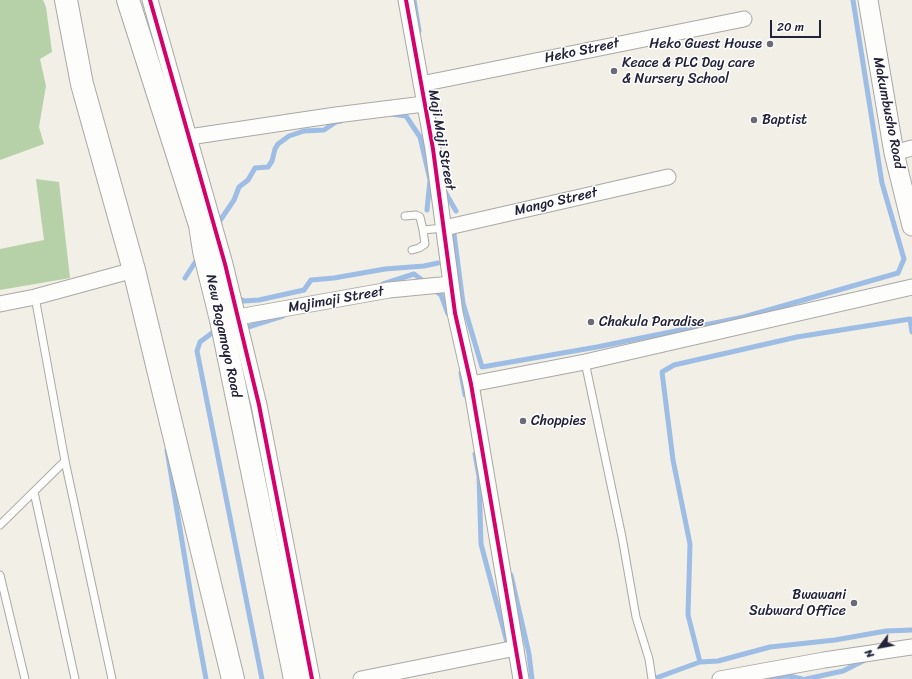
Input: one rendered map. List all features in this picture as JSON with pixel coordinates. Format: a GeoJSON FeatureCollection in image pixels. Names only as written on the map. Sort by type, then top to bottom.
{"type":"FeatureCollection","features":[{"type":"Feature","properties":{"kind":"highway"},"geometry":{"type":"LineString","coordinates":[[66,0],[82,84],[134,270],[233,679]]}},
{"type":"Feature","properties":{"kind":"highway","name":"New Bagamoyo Road"},"geometry":{"type":"LineString","coordinates":[[128,0],[200,225],[204,251],[229,319],[295,679]]}},
{"type":"Feature","properties":{"kind":"street"},"geometry":{"type":"LineString","coordinates":[[150,0],[225,264],[229,319],[259,405],[312,679]]}},
{"type":"Feature","properties":{"kind":"street","name":"Maji Maji Street"},"geometry":{"type":"LineString","coordinates":[[406,0],[436,169],[455,313],[471,384],[521,679]]}},
{"type":"Feature","properties":{"kind":"street","name":"Makumbusho Road"},"geometry":{"type":"LineString","coordinates":[[868,0],[894,153],[912,225]]}},
{"type":"Feature","properties":{"kind":"street","name":"Heko Street"},"geometry":{"type":"LineString","coordinates":[[421,84],[744,19]]}},
{"type":"Feature","properties":{"kind":"street"},"geometry":{"type":"LineString","coordinates":[[189,137],[336,115],[424,104]]}},
{"type":"Feature","properties":{"kind":"street"},"geometry":{"type":"LineString","coordinates":[[894,153],[912,148]]}},
{"type":"Feature","properties":{"kind":"street","name":"Mango Street"},"geometry":{"type":"LineString","coordinates":[[444,228],[668,177]]}},
{"type":"Feature","properties":{"kind":"street"},"geometry":{"type":"LineString","coordinates":[[0,304],[35,297],[134,270]]}},
{"type":"Feature","properties":{"kind":"street","name":"Majimaji Street"},"geometry":{"type":"LineString","coordinates":[[229,319],[389,290],[451,284]]}},
{"type":"Feature","properties":{"kind":"street"},"geometry":{"type":"LineString","coordinates":[[471,384],[585,362],[912,287]]}},
{"type":"Feature","properties":{"kind":"street"},"geometry":{"type":"LineString","coordinates":[[720,679],[824,660],[912,647]]}},
{"type":"Feature","properties":{"kind":"street"},"geometry":{"type":"LineString","coordinates":[[360,679],[516,648]]}},
{"type":"Feature","properties":{"kind":"lane"},"geometry":{"type":"LineString","coordinates":[[404,216],[416,215],[420,217],[424,244],[423,247],[412,250]]}},
{"type":"Feature","properties":{"kind":"lane"},"geometry":{"type":"LineString","coordinates":[[423,230],[444,228]]}},
{"type":"Feature","properties":{"kind":"lane"},"geometry":{"type":"LineString","coordinates":[[35,297],[65,460],[112,679]]}},
{"type":"Feature","properties":{"kind":"lane"},"geometry":{"type":"LineString","coordinates":[[585,362],[622,537],[636,617],[649,659],[652,679]]}},
{"type":"Feature","properties":{"kind":"lane"},"geometry":{"type":"LineString","coordinates":[[0,525],[65,460]]}},
{"type":"Feature","properties":{"kind":"lane"},"geometry":{"type":"LineString","coordinates":[[34,492],[75,679]]}},
{"type":"Feature","properties":{"kind":"lane"},"geometry":{"type":"LineString","coordinates":[[0,575],[24,679]]}},
{"type":"Feature","properties":{"kind":"green space"},"geometry":{"type":"Polygon","coordinates":[[[0,0],[43,0],[46,7],[52,52],[40,59],[46,86],[39,127],[44,144],[0,160],[0,0]]]}},
{"type":"Feature","properties":{"kind":"green space"},"geometry":{"type":"Polygon","coordinates":[[[36,179],[59,182],[70,278],[0,290],[0,249],[44,240],[36,179]]]}},
{"type":"Feature","properties":{"kind":"waterway"},"geometry":{"type":"LineString","coordinates":[[414,0],[419,31]]}},
{"type":"Feature","properties":{"kind":"waterway"},"geometry":{"type":"LineString","coordinates":[[454,234],[463,303],[482,367],[597,347],[744,317],[898,273],[904,259],[882,183],[853,0]]}},
{"type":"Feature","properties":{"kind":"waterway"},"geometry":{"type":"LineString","coordinates":[[391,114],[406,116],[420,137],[430,180],[427,210]]}},
{"type":"Feature","properties":{"kind":"waterway"},"geometry":{"type":"LineString","coordinates":[[217,225],[234,200],[239,187],[248,180],[255,168],[268,167],[272,161],[278,144],[289,136],[304,131],[324,130],[336,122],[341,121]]}},
{"type":"Feature","properties":{"kind":"waterway"},"geometry":{"type":"LineString","coordinates":[[444,190],[456,211]]}},
{"type":"Feature","properties":{"kind":"waterway"},"geometry":{"type":"LineString","coordinates":[[185,278],[196,261],[201,265]]}},
{"type":"Feature","properties":{"kind":"waterway"},"geometry":{"type":"LineString","coordinates":[[237,296],[244,301],[259,300],[304,290],[311,280],[438,263]]}},
{"type":"Feature","properties":{"kind":"waterway"},"geometry":{"type":"LineString","coordinates":[[383,284],[414,274],[426,283]]}},
{"type":"Feature","properties":{"kind":"waterway"},"geometry":{"type":"LineString","coordinates":[[434,290],[441,295],[448,314]]}},
{"type":"Feature","properties":{"kind":"waterway"},"geometry":{"type":"LineString","coordinates":[[248,327],[283,316]]}},
{"type":"Feature","properties":{"kind":"waterway"},"geometry":{"type":"LineString","coordinates":[[700,662],[688,615],[690,544],[673,460],[662,372],[674,365],[797,337],[910,319],[912,332]]}},
{"type":"Feature","properties":{"kind":"waterway"},"geometry":{"type":"LineString","coordinates":[[212,333],[200,342],[197,351],[262,679]]}},
{"type":"Feature","properties":{"kind":"waterway"},"geometry":{"type":"LineString","coordinates":[[461,373],[465,395]]}},
{"type":"Feature","properties":{"kind":"waterway"},"geometry":{"type":"LineString","coordinates":[[167,450],[206,679]]}},
{"type":"Feature","properties":{"kind":"waterway"},"geometry":{"type":"LineString","coordinates":[[475,454],[479,476],[481,544],[508,646]]}},
{"type":"Feature","properties":{"kind":"waterway"},"geometry":{"type":"LineString","coordinates":[[511,575],[529,654],[532,679]]}},
{"type":"Feature","properties":{"kind":"waterway"},"geometry":{"type":"LineString","coordinates":[[653,679],[700,662],[718,661],[770,647],[835,640],[886,631],[912,630]]}},
{"type":"Feature","properties":{"kind":"waterway"},"geometry":{"type":"LineString","coordinates":[[806,679],[843,671],[867,659]]}},
{"type":"Feature","properties":{"kind":"waterway"},"geometry":{"type":"LineString","coordinates":[[771,677],[789,676],[802,679]]}},
{"type":"Feature","properties":{"kind":"cycle path"},"geometry":{"type":"LineString","coordinates":[[150,0],[225,264],[259,405],[312,679]]}},
{"type":"Feature","properties":{"kind":"cycle path"},"geometry":{"type":"LineString","coordinates":[[406,0],[433,149],[455,313],[471,384],[521,679]]}},
{"type":"Feature","properties":{"kind":"place","name":"Heko Guest House"},"geometry":{"type":"Point","coordinates":[770,44]}},
{"type":"Feature","properties":{"kind":"place","name":"Keace & PLC Day care & Nursery School"},"geometry":{"type":"Point","coordinates":[614,71]}},
{"type":"Feature","properties":{"kind":"place","name":"Baptist"},"geometry":{"type":"Point","coordinates":[754,120]}},
{"type":"Feature","properties":{"kind":"place","name":"Chakula Paradise"},"geometry":{"type":"Point","coordinates":[591,322]}},
{"type":"Feature","properties":{"kind":"place","name":"Choppies"},"geometry":{"type":"Point","coordinates":[523,421]}},
{"type":"Feature","properties":{"kind":"place","name":"Bwawani Subward Office"},"geometry":{"type":"Point","coordinates":[854,603]}}]}
